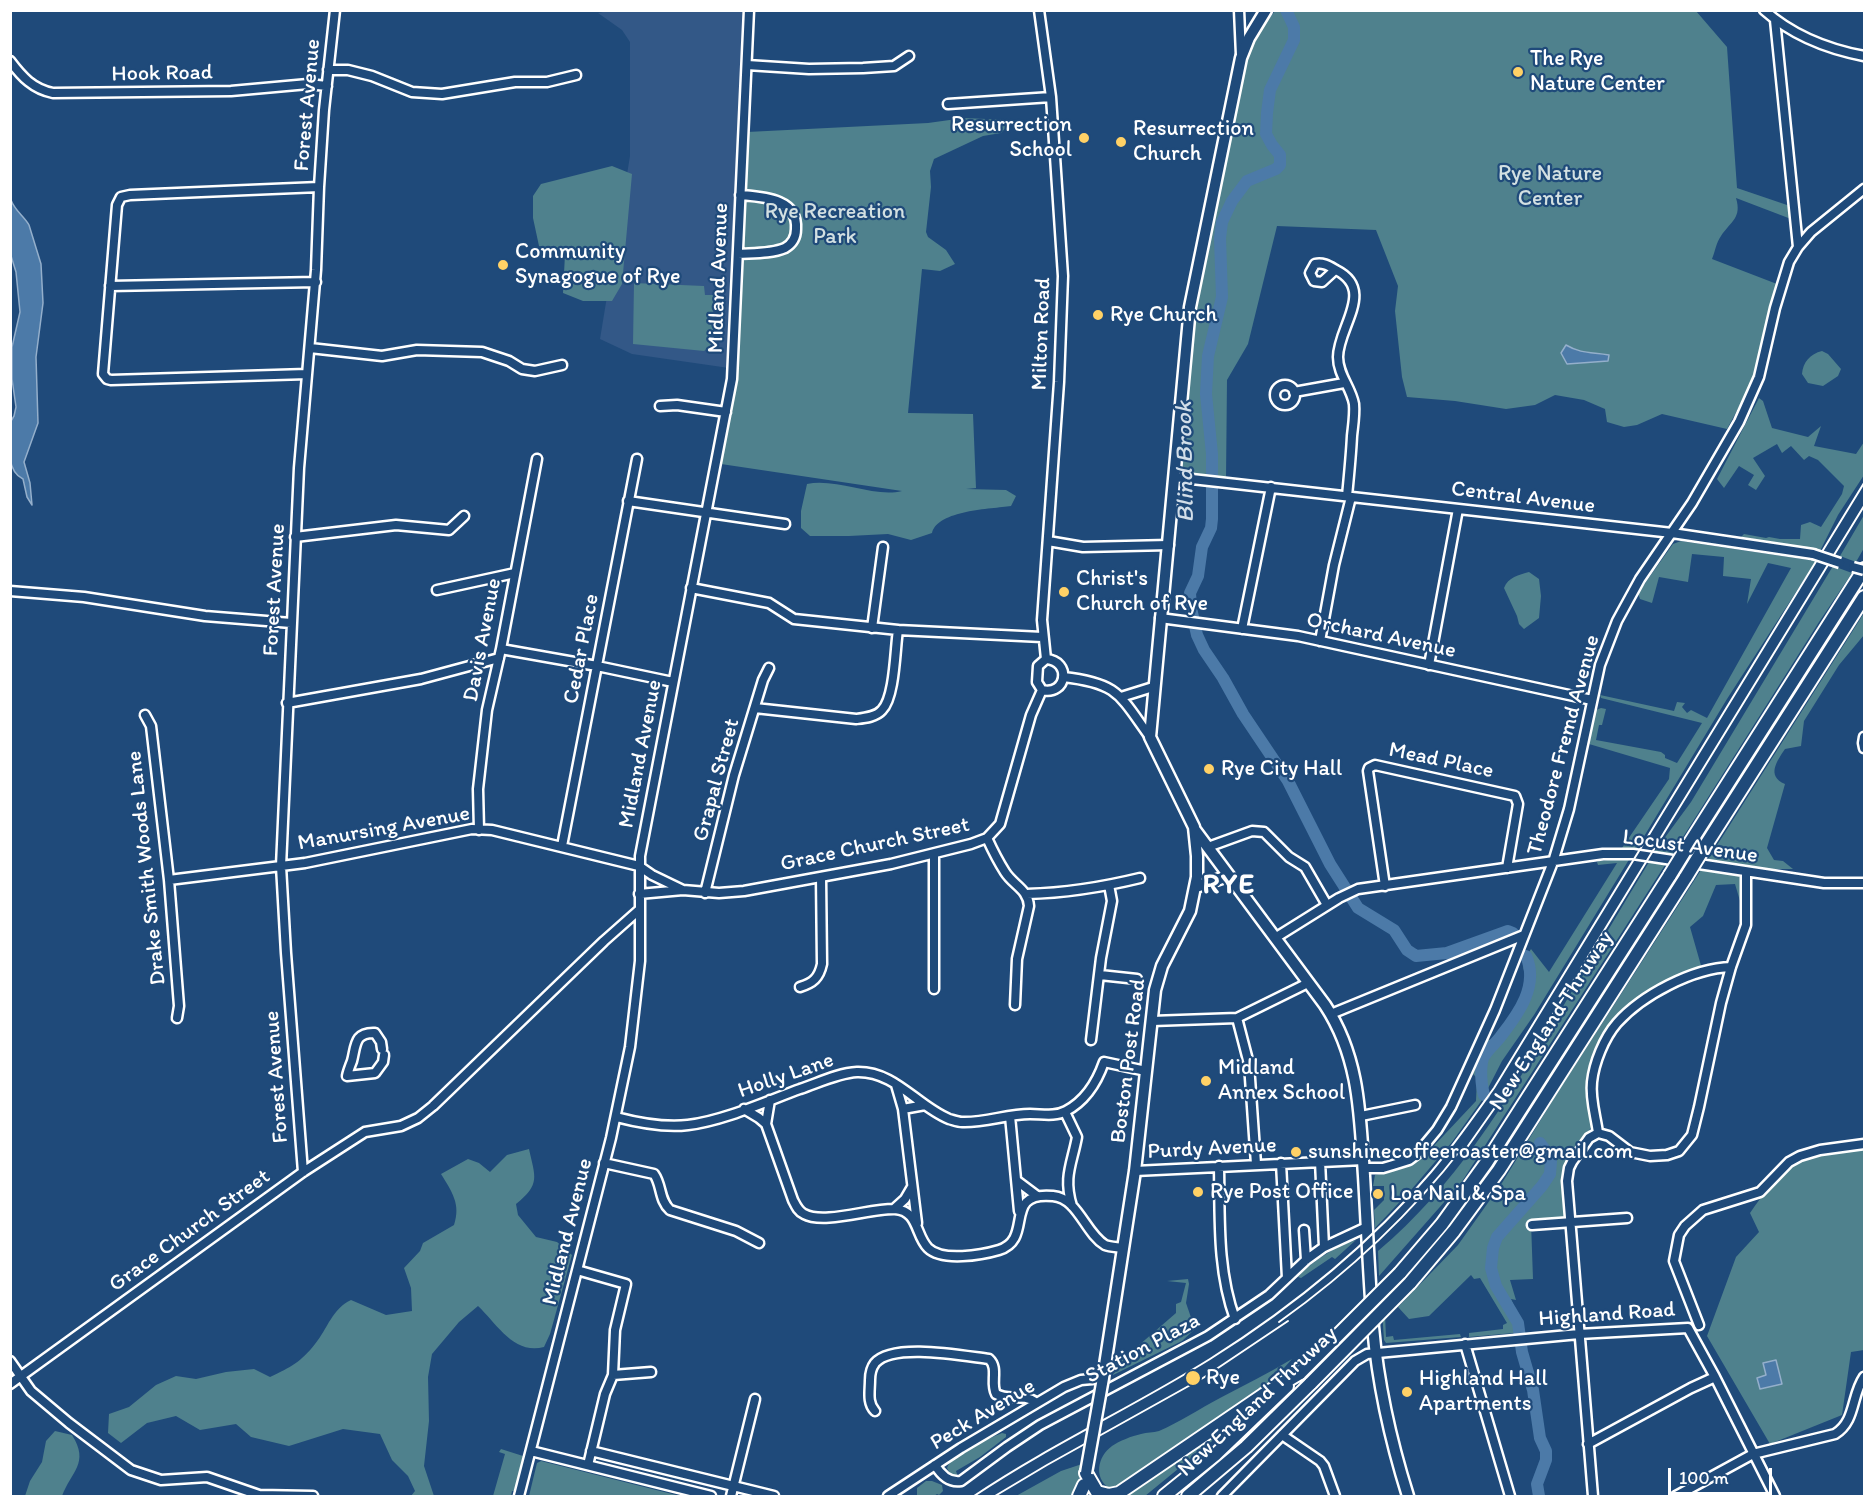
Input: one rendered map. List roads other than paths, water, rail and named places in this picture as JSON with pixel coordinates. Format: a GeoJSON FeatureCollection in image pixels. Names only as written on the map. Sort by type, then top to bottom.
{"type":"FeatureCollection","features":[{"type":"Feature","properties":{"kind":"highway","name":"New England Thruway"},"geometry":{"type":"LineString","coordinates":[[1164,1497],[1229,1442],[1300,1373],[1400,1273],[1442,1224],[1486,1163],[1670,875],[1861,568]]}},
{"type":"Feature","properties":{"kind":"highway","name":"New England Thruway"},"geometry":{"type":"LineString","coordinates":[[1188,1497],[1246,1447],[1311,1383],[1410,1283],[1454,1232],[1499,1170],[1864,597]]}},
{"type":"Feature","properties":{"kind":"highway"},"geometry":{"type":"LineString","coordinates":[[1083,1488],[1109,1496],[1119,1493],[1263,1395],[1300,1373]]}},
{"type":"Feature","properties":{"kind":"main road","name":"Boston Post Road"},"geometry":{"type":"LineString","coordinates":[[1083,1488],[1103,1378],[1135,1171],[1155,990],[1162,966],[1190,911],[1196,887],[1197,856],[1194,827],[1150,737],[1192,293],[1241,58],[1249,38],[1266,10]]}},
{"type":"Feature","properties":{"kind":"main road"},"geometry":{"type":"LineString","coordinates":[[1194,827],[1331,1014],[1350,1058],[1361,1116],[1376,1352],[1391,1438],[1408,1497]]}},
{"type":"Feature","properties":{"kind":"main road"},"geometry":{"type":"LineString","coordinates":[[1196,887],[1228,876]]}},
{"type":"Feature","properties":{"kind":"street","name":"Forest Avenue"},"geometry":{"type":"LineString","coordinates":[[303,1172],[281,866],[295,537],[316,282],[319,187],[334,10]]}},
{"type":"Feature","properties":{"kind":"street","name":"Midland Avenue"},"geometry":{"type":"LineString","coordinates":[[519,1497],[616,1117],[630,1047],[639,976],[639,866],[735,357],[749,10]]}},
{"type":"Feature","properties":{"kind":"street","name":"Milton Road"},"geometry":{"type":"LineString","coordinates":[[1039,10],[1052,98],[1054,157],[1061,231],[1062,306],[1059,382],[1041,620],[1046,658]]}},
{"type":"Feature","properties":{"kind":"street"},"geometry":{"type":"LineString","coordinates":[[1239,10],[1241,58]]}},
{"type":"Feature","properties":{"kind":"street"},"geometry":{"type":"LineString","coordinates":[[1764,10],[1786,28],[1821,45],[1864,56]]}},
{"type":"Feature","properties":{"kind":"street"},"geometry":{"type":"LineString","coordinates":[[1775,20],[1798,247]]}},
{"type":"Feature","properties":{"kind":"street"},"geometry":{"type":"LineString","coordinates":[[747,65],[809,69],[863,69],[894,66],[909,56]]}},
{"type":"Feature","properties":{"kind":"street","name":"Hook Road"},"geometry":{"type":"LineString","coordinates":[[10,61],[35,87],[53,93],[231,91],[308,84],[327,86]]}},
{"type":"Feature","properties":{"kind":"street"},"geometry":{"type":"LineString","coordinates":[[328,70],[348,69],[372,76],[404,90],[442,94],[515,82],[547,82],[576,75]]}},
{"type":"Feature","properties":{"kind":"street"},"geometry":{"type":"LineString","coordinates":[[948,104],[1052,98]]}},
{"type":"Feature","properties":{"kind":"street"},"geometry":{"type":"LineString","coordinates":[[307,374],[111,380],[103,374],[117,205],[121,197],[319,187]]}},
{"type":"Feature","properties":{"kind":"street","name":"Theodore Fremd Avenue"},"geometry":{"type":"LineString","coordinates":[[1363,1164],[1383,1168],[1409,1160],[1423,1148],[1451,1107],[1491,1021],[1553,862],[1569,809],[1605,651],[1617,621],[1632,593],[1692,503],[1739,422],[1754,390],[1786,270],[1798,247],[1818,226],[1864,189]]}},
{"type":"Feature","properties":{"kind":"street"},"geometry":{"type":"LineString","coordinates":[[738,254],[783,249],[793,242],[796,228],[794,212],[783,202],[740,195]]}},
{"type":"Feature","properties":{"kind":"street"},"geometry":{"type":"LineString","coordinates":[[1320,641],[1349,496],[1354,413],[1352,397],[1344,383],[1338,355],[1342,334],[1354,303],[1349,280],[1335,270]]}},
{"type":"Feature","properties":{"kind":"street"},"geometry":{"type":"LineString","coordinates":[[110,286],[316,282]]}},
{"type":"Feature","properties":{"kind":"street"},"geometry":{"type":"LineString","coordinates":[[310,348],[382,356],[417,350],[482,352],[509,361],[522,369],[535,371],[562,365]]}},
{"type":"Feature","properties":{"kind":"street"},"geometry":{"type":"LineString","coordinates":[[1294,392],[1344,383]]}},
{"type":"Feature","properties":{"kind":"street"},"geometry":{"type":"LineString","coordinates":[[660,406],[677,405],[726,412]]}},
{"type":"Feature","properties":{"kind":"street","name":"Davis Avenue"},"geometry":{"type":"LineString","coordinates":[[478,830],[478,789],[483,738],[537,459]]}},
{"type":"Feature","properties":{"kind":"street","name":"Cedar Place"},"geometry":{"type":"LineString","coordinates":[[562,846],[637,459]]}},
{"type":"Feature","properties":{"kind":"street","name":"Central Avenue"},"geometry":{"type":"LineString","coordinates":[[1174,477],[1672,533],[1813,554],[1861,568]]}},
{"type":"Feature","properties":{"kind":"street"},"geometry":{"type":"LineString","coordinates":[[1242,629],[1271,487]]}},
{"type":"Feature","properties":{"kind":"street"},"geometry":{"type":"LineString","coordinates":[[628,501],[785,524]]}},
{"type":"Feature","properties":{"kind":"street"},"geometry":{"type":"LineString","coordinates":[[1429,665],[1458,509]]}},
{"type":"Feature","properties":{"kind":"street"},"geometry":{"type":"LineString","coordinates":[[295,537],[396,525],[449,530],[464,516]]}},
{"type":"Feature","properties":{"kind":"street"},"geometry":{"type":"LineString","coordinates":[[1048,541],[1083,547],[1169,545]]}},
{"type":"Feature","properties":{"kind":"street"},"geometry":{"type":"LineString","coordinates":[[872,628],[884,548]]}},
{"type":"Feature","properties":{"kind":"street"},"geometry":{"type":"LineString","coordinates":[[437,590],[515,573]]}},
{"type":"Feature","properties":{"kind":"street"},"geometry":{"type":"LineString","coordinates":[[691,588],[770,603],[794,619],[898,630],[1042,637]]}},
{"type":"Feature","properties":{"kind":"street"},"geometry":{"type":"LineString","coordinates":[[10,591],[84,597],[205,616],[291,623]]}},
{"type":"Feature","properties":{"kind":"street","name":"Orchard Avenue"},"geometry":{"type":"LineString","coordinates":[[1160,618],[1320,641],[1592,700]]}},
{"type":"Feature","properties":{"kind":"street","name":"Grapal Street"},"geometry":{"type":"LineString","coordinates":[[705,893],[734,775],[755,708],[856,719],[875,714],[884,708],[889,697],[898,630]]}},
{"type":"Feature","properties":{"kind":"street"},"geometry":{"type":"LineString","coordinates":[[501,649],[673,682]]}},
{"type":"Feature","properties":{"kind":"street"},"geometry":{"type":"LineString","coordinates":[[288,703],[421,679],[499,658]]}},
{"type":"Feature","properties":{"kind":"street"},"geometry":{"type":"LineString","coordinates":[[1046,658],[1053,659],[1060,665],[1063,677],[1057,688],[1042,690],[1037,682],[1038,666],[1046,658]]}},
{"type":"Feature","properties":{"kind":"street"},"geometry":{"type":"LineString","coordinates":[[755,708],[769,668]]}},
{"type":"Feature","properties":{"kind":"street"},"geometry":{"type":"LineString","coordinates":[[1063,677],[1103,684],[1121,697],[1150,737]]}},
{"type":"Feature","properties":{"kind":"street"},"geometry":{"type":"LineString","coordinates":[[1121,697],[1153,687]]}},
{"type":"Feature","properties":{"kind":"street","name":"Grace Church Street"},"geometry":{"type":"LineString","coordinates":[[639,894],[682,890],[731,893],[822,878],[934,854],[987,838],[1000,824],[1031,715],[1042,690]]}},
{"type":"Feature","properties":{"kind":"street","name":"Drake Smith Woods Lane"},"geometry":{"type":"LineString","coordinates":[[145,715],[151,726],[169,880],[179,1006],[177,1018]]}},
{"type":"Feature","properties":{"kind":"street"},"geometry":{"type":"LineString","coordinates":[[1864,737],[1864,748]]}},
{"type":"Feature","properties":{"kind":"street","name":"Mead Place"},"geometry":{"type":"LineString","coordinates":[[1385,886],[1368,771],[1375,765],[1515,796],[1518,804],[1507,868]]}},
{"type":"Feature","properties":{"kind":"street","name":"Manursing Avenue"},"geometry":{"type":"LineString","coordinates":[[169,880],[281,866],[455,832],[478,830],[492,830],[639,866]]}},
{"type":"Feature","properties":{"kind":"street"},"geometry":{"type":"LineString","coordinates":[[1208,847],[1252,831],[1264,832],[1289,857],[1305,867],[1327,905]]}},
{"type":"Feature","properties":{"kind":"street"},"geometry":{"type":"LineString","coordinates":[[987,838],[1006,874],[1027,894],[1029,906],[1017,959],[1015,1005]]}},
{"type":"Feature","properties":{"kind":"street"},"geometry":{"type":"LineString","coordinates":[[934,854],[934,989]]}},
{"type":"Feature","properties":{"kind":"street","name":"Locust Avenue"},"geometry":{"type":"LineString","coordinates":[[1275,938],[1339,898],[1358,890],[1603,854],[1625,854],[1824,883],[1864,883]]}},
{"type":"Feature","properties":{"kind":"street","name":"Grace Church Street"},"geometry":{"type":"LineString","coordinates":[[639,866],[682,890]]}},
{"type":"Feature","properties":{"kind":"street"},"geometry":{"type":"LineString","coordinates":[[1593,1497],[1569,1223],[1569,1168],[1585,1142],[1598,1133],[1609,1136],[1630,1152],[1650,1156],[1673,1154],[1687,1143],[1696,1121],[1731,967],[1746,925],[1746,872]]}},
{"type":"Feature","properties":{"kind":"street"},"geometry":{"type":"LineString","coordinates":[[800,987],[813,982],[820,972],[823,955],[822,878]]}},
{"type":"Feature","properties":{"kind":"street"},"geometry":{"type":"LineString","coordinates":[[1027,894],[1053,893],[1140,878]]}},
{"type":"Feature","properties":{"kind":"street"},"geometry":{"type":"LineString","coordinates":[[1091,1040],[1102,947],[1112,901],[1109,885]]}},
{"type":"Feature","properties":{"kind":"street","name":"Grace Church Street"},"geometry":{"type":"LineString","coordinates":[[10,1384],[303,1172],[365,1132],[401,1126],[418,1118],[639,910]]}},
{"type":"Feature","properties":{"kind":"street"},"geometry":{"type":"LineString","coordinates":[[1331,1014],[1524,935]]}},
{"type":"Feature","properties":{"kind":"street"},"geometry":{"type":"LineString","coordinates":[[1598,1133],[1592,1080],[1596,1063],[1613,1028],[1638,1005],[1668,986],[1705,972],[1731,967]]}},
{"type":"Feature","properties":{"kind":"street"},"geometry":{"type":"LineString","coordinates":[[1100,975],[1137,979]]}},
{"type":"Feature","properties":{"kind":"street"},"geometry":{"type":"LineString","coordinates":[[1152,1021],[1237,1018],[1308,982]]}},
{"type":"Feature","properties":{"kind":"street"},"geometry":{"type":"LineString","coordinates":[[1237,1018],[1249,1064],[1256,1164]]}},
{"type":"Feature","properties":{"kind":"street"},"geometry":{"type":"LineString","coordinates":[[375,1033],[381,1042],[383,1052],[383,1062],[375,1073],[347,1076],[354,1043],[362,1036],[375,1033]]}},
{"type":"Feature","properties":{"kind":"street"},"geometry":{"type":"LineString","coordinates":[[1072,1206],[1067,1184],[1069,1165],[1077,1137],[1065,1112],[1094,1086],[1104,1062],[1146,1071]]}},
{"type":"Feature","properties":{"kind":"street","name":"Holly Lane"},"geometry":{"type":"LineString","coordinates":[[616,1117],[644,1123],[688,1125],[855,1072],[880,1076],[949,1119],[961,1122],[1028,1113],[1065,1112]]}},
{"type":"Feature","properties":{"kind":"street"},"geometry":{"type":"LineString","coordinates":[[896,1084],[903,1109],[917,1224],[923,1241],[931,1251],[942,1256],[956,1257],[996,1251],[1008,1246],[1018,1233],[1017,1181],[1010,1116]]}},
{"type":"Feature","properties":{"kind":"street"},"geometry":{"type":"LineString","coordinates":[[770,1100],[766,1124],[793,1200],[796,1207],[805,1215],[826,1217],[894,1209],[907,1213],[917,1224]]}},
{"type":"Feature","properties":{"kind":"street"},"geometry":{"type":"LineString","coordinates":[[903,1109],[925,1105]]}},
{"type":"Feature","properties":{"kind":"street"},"geometry":{"type":"LineString","coordinates":[[1361,1116],[1415,1106]]}},
{"type":"Feature","properties":{"kind":"street"},"geometry":{"type":"LineString","coordinates":[[744,1109],[766,1124]]}},
{"type":"Feature","properties":{"kind":"street"},"geometry":{"type":"LineString","coordinates":[[1699,1325],[1674,1261],[1679,1235],[1685,1226],[1702,1210],[1760,1192],[1789,1162],[1800,1156],[1820,1150],[1864,1143]]}},
{"type":"Feature","properties":{"kind":"street"},"geometry":{"type":"LineString","coordinates":[[1320,1161],[1324,1247]]}},
{"type":"Feature","properties":{"kind":"street","name":"Purdy Avenue"},"geometry":{"type":"LineString","coordinates":[[1135,1171],[1320,1161],[1363,1164]]}},
{"type":"Feature","properties":{"kind":"street"},"geometry":{"type":"LineString","coordinates":[[604,1163],[654,1174],[663,1201],[670,1210],[736,1231],[759,1243]]}},
{"type":"Feature","properties":{"kind":"street"},"geometry":{"type":"LineString","coordinates":[[1281,1163],[1287,1278]]}},
{"type":"Feature","properties":{"kind":"street"},"geometry":{"type":"LineString","coordinates":[[1219,1166],[1222,1270],[1228,1301],[1235,1319]]}},
{"type":"Feature","properties":{"kind":"street"},"geometry":{"type":"LineString","coordinates":[[1017,1181],[1037,1197]]}},
{"type":"Feature","properties":{"kind":"street"},"geometry":{"type":"LineString","coordinates":[[1052,1196],[1067,1184]]}},
{"type":"Feature","properties":{"kind":"street"},"geometry":{"type":"LineString","coordinates":[[894,1209],[905,1199],[913,1186]]}},
{"type":"Feature","properties":{"kind":"street"},"geometry":{"type":"LineString","coordinates":[[1019,1216],[1023,1206],[1037,1197],[1052,1196],[1063,1199],[1072,1206],[1103,1244],[1123,1248]]}},
{"type":"Feature","properties":{"kind":"street"},"geometry":{"type":"LineString","coordinates":[[1532,1225],[1627,1218]]}},
{"type":"Feature","properties":{"kind":"street","name":"Station Plaza"},"geometry":{"type":"LineString","coordinates":[[935,1465],[948,1479],[953,1482],[961,1481],[1040,1425],[1199,1341],[1235,1319],[1262,1301],[1306,1260],[1324,1247],[1367,1227]]}},
{"type":"Feature","properties":{"kind":"street"},"geometry":{"type":"LineString","coordinates":[[1304,1230],[1306,1260]]}},
{"type":"Feature","properties":{"kind":"street"},"geometry":{"type":"LineString","coordinates":[[577,1270],[626,1284],[615,1330],[613,1375],[605,1394],[588,1465]]}},
{"type":"Feature","properties":{"kind":"street","name":"Highland Road"},"geometry":{"type":"LineString","coordinates":[[1376,1352],[1579,1334],[1688,1328],[1775,1497]]}},
{"type":"Feature","properties":{"kind":"street"},"geometry":{"type":"LineString","coordinates":[[1465,1344],[1510,1497]]}},
{"type":"Feature","properties":{"kind":"street"},"geometry":{"type":"LineString","coordinates":[[1222,1497],[1355,1361],[1376,1352]]}},
{"type":"Feature","properties":{"kind":"street"},"geometry":{"type":"LineString","coordinates":[[875,1411],[871,1407],[869,1398],[870,1375],[873,1366],[885,1356],[902,1353],[935,1353],[989,1359],[993,1364],[993,1386],[996,1394],[1005,1398],[1027,1397],[1037,1403]]}},
{"type":"Feature","properties":{"kind":"street"},"geometry":{"type":"LineString","coordinates":[[10,1361],[32,1391],[69,1423],[132,1470],[160,1480],[207,1477],[260,1495],[314,1497]]}},
{"type":"Feature","properties":{"kind":"street"},"geometry":{"type":"LineString","coordinates":[[613,1375],[651,1372]]}},
{"type":"Feature","properties":{"kind":"street"},"geometry":{"type":"LineString","coordinates":[[1588,1444],[1715,1377]]}},
{"type":"Feature","properties":{"kind":"street"},"geometry":{"type":"LineString","coordinates":[[1676,1497],[1753,1454],[1827,1437],[1842,1430],[1849,1419],[1864,1377]]}},
{"type":"Feature","properties":{"kind":"street","name":"Peck Avenue"},"geometry":{"type":"LineString","coordinates":[[888,1497],[935,1465],[1073,1383],[1103,1378]]}},
{"type":"Feature","properties":{"kind":"street"},"geometry":{"type":"LineString","coordinates":[[732,1497],[755,1399]]}},
{"type":"Feature","properties":{"kind":"street"},"geometry":{"type":"LineString","coordinates":[[1282,1435],[1320,1461],[1335,1497]]}},
{"type":"Feature","properties":{"kind":"street"},"geometry":{"type":"LineString","coordinates":[[531,1451],[711,1497]]}},
{"type":"Feature","properties":{"kind":"street"},"geometry":{"type":"LineString","coordinates":[[591,1451],[774,1497]]}},
{"type":"Feature","properties":{"kind":"waterway","name":"Blind Brook"},"geometry":{"type":"LineString","coordinates":[[1286,10],[1294,27],[1294,40],[1270,90],[1266,134],[1280,155],[1280,165],[1276,169],[1247,181],[1232,201],[1222,222],[1220,238],[1222,297],[1208,356],[1206,394],[1212,454],[1212,519],[1211,528],[1202,547],[1198,576],[1190,593],[1197,635],[1243,714],[1288,781],[1330,864],[1358,908],[1394,930],[1407,950],[1416,956],[1447,953],[1508,931],[1513,933]]}},
{"type":"Feature","properties":{"kind":"waterway","name":"Blind Brook"},"geometry":{"type":"LineString","coordinates":[[1484,1095],[1481,1076],[1483,1058],[1514,1018],[1529,988],[1529,967],[1526,956]]}},
{"type":"Feature","properties":{"kind":"waterway","name":"Blind Brook"},"geometry":{"type":"LineString","coordinates":[[1539,1496],[1537,1484],[1546,1460],[1546,1451],[1540,1438],[1533,1390],[1522,1352],[1518,1323],[1496,1286],[1491,1268],[1493,1248],[1497,1237],[1550,1174],[1551,1161],[1540,1143]]}},
{"type":"Feature","properties":{"kind":"railway"},"geometry":{"type":"LineString","coordinates":[[974,1496],[1032,1460],[1181,1377],[1270,1319],[1355,1250],[1382,1225],[1431,1172],[1494,1088],[1864,483]]}},
{"type":"Feature","properties":{"kind":"railway"},"geometry":{"type":"LineString","coordinates":[[1461,1156],[1501,1099],[1864,506]]}},
{"type":"Feature","properties":{"kind":"railway"},"geometry":{"type":"LineString","coordinates":[[1279,1322],[1354,1263],[1422,1196],[1463,1147]]}},
{"type":"Feature","properties":{"kind":"railway"},"geometry":{"type":"LineString","coordinates":[[995,1496],[1203,1378],[1288,1321]]}},
{"type":"Feature","properties":{"kind":"place","name":"The Rye Nature Center"},"geometry":{"type":"Point","coordinates":[1518,72]}},
{"type":"Feature","properties":{"kind":"place","name":"Resurrection School"},"geometry":{"type":"Point","coordinates":[1084,138]}},
{"type":"Feature","properties":{"kind":"place","name":"Resurrection Church"},"geometry":{"type":"Point","coordinates":[1121,142]}},
{"type":"Feature","properties":{"kind":"place","name":"Community Synagogue of Rye"},"geometry":{"type":"Point","coordinates":[503,265]}},
{"type":"Feature","properties":{"kind":"place","name":"Rye Church"},"geometry":{"type":"Point","coordinates":[1098,315]}},
{"type":"Feature","properties":{"kind":"place","name":"Christ's Church of Rye"},"geometry":{"type":"Point","coordinates":[1064,592]}},
{"type":"Feature","properties":{"kind":"place","name":"Rye City Hall"},"geometry":{"type":"Point","coordinates":[1209,769]}},
{"type":"Feature","properties":{"kind":"place","name":"Midland Annex School"},"geometry":{"type":"Point","coordinates":[1206,1081]}},
{"type":"Feature","properties":{"kind":"place","name":"sunshinecoffeeroaster@gmail.com"},"geometry":{"type":"Point","coordinates":[1296,1152]}},
{"type":"Feature","properties":{"kind":"place","name":"Rye Post Office"},"geometry":{"type":"Point","coordinates":[1198,1192]}},
{"type":"Feature","properties":{"kind":"place","name":"Loa Nail & Spa"},"geometry":{"type":"Point","coordinates":[1378,1194]}},
{"type":"Feature","properties":{"kind":"place","name":"Rye"},"geometry":{"type":"Point","coordinates":[1193,1378]}},
{"type":"Feature","properties":{"kind":"place","name":"Highland Hall Apartments"},"geometry":{"type":"Point","coordinates":[1407,1392]}},
{"type":"Feature","properties":{"kind":"district","name":"RYE"},"geometry":{"type":"Point","coordinates":[1229,886]}},
{"type":"Feature","properties":{"kind":"park label","name":"Rye Nature Center"},"geometry":{"type":"Point","coordinates":[1550,186]}},
{"type":"Feature","properties":{"kind":"park label","name":"Rye Recreation Park"},"geometry":{"type":"Point","coordinates":[835,224]}}]}
